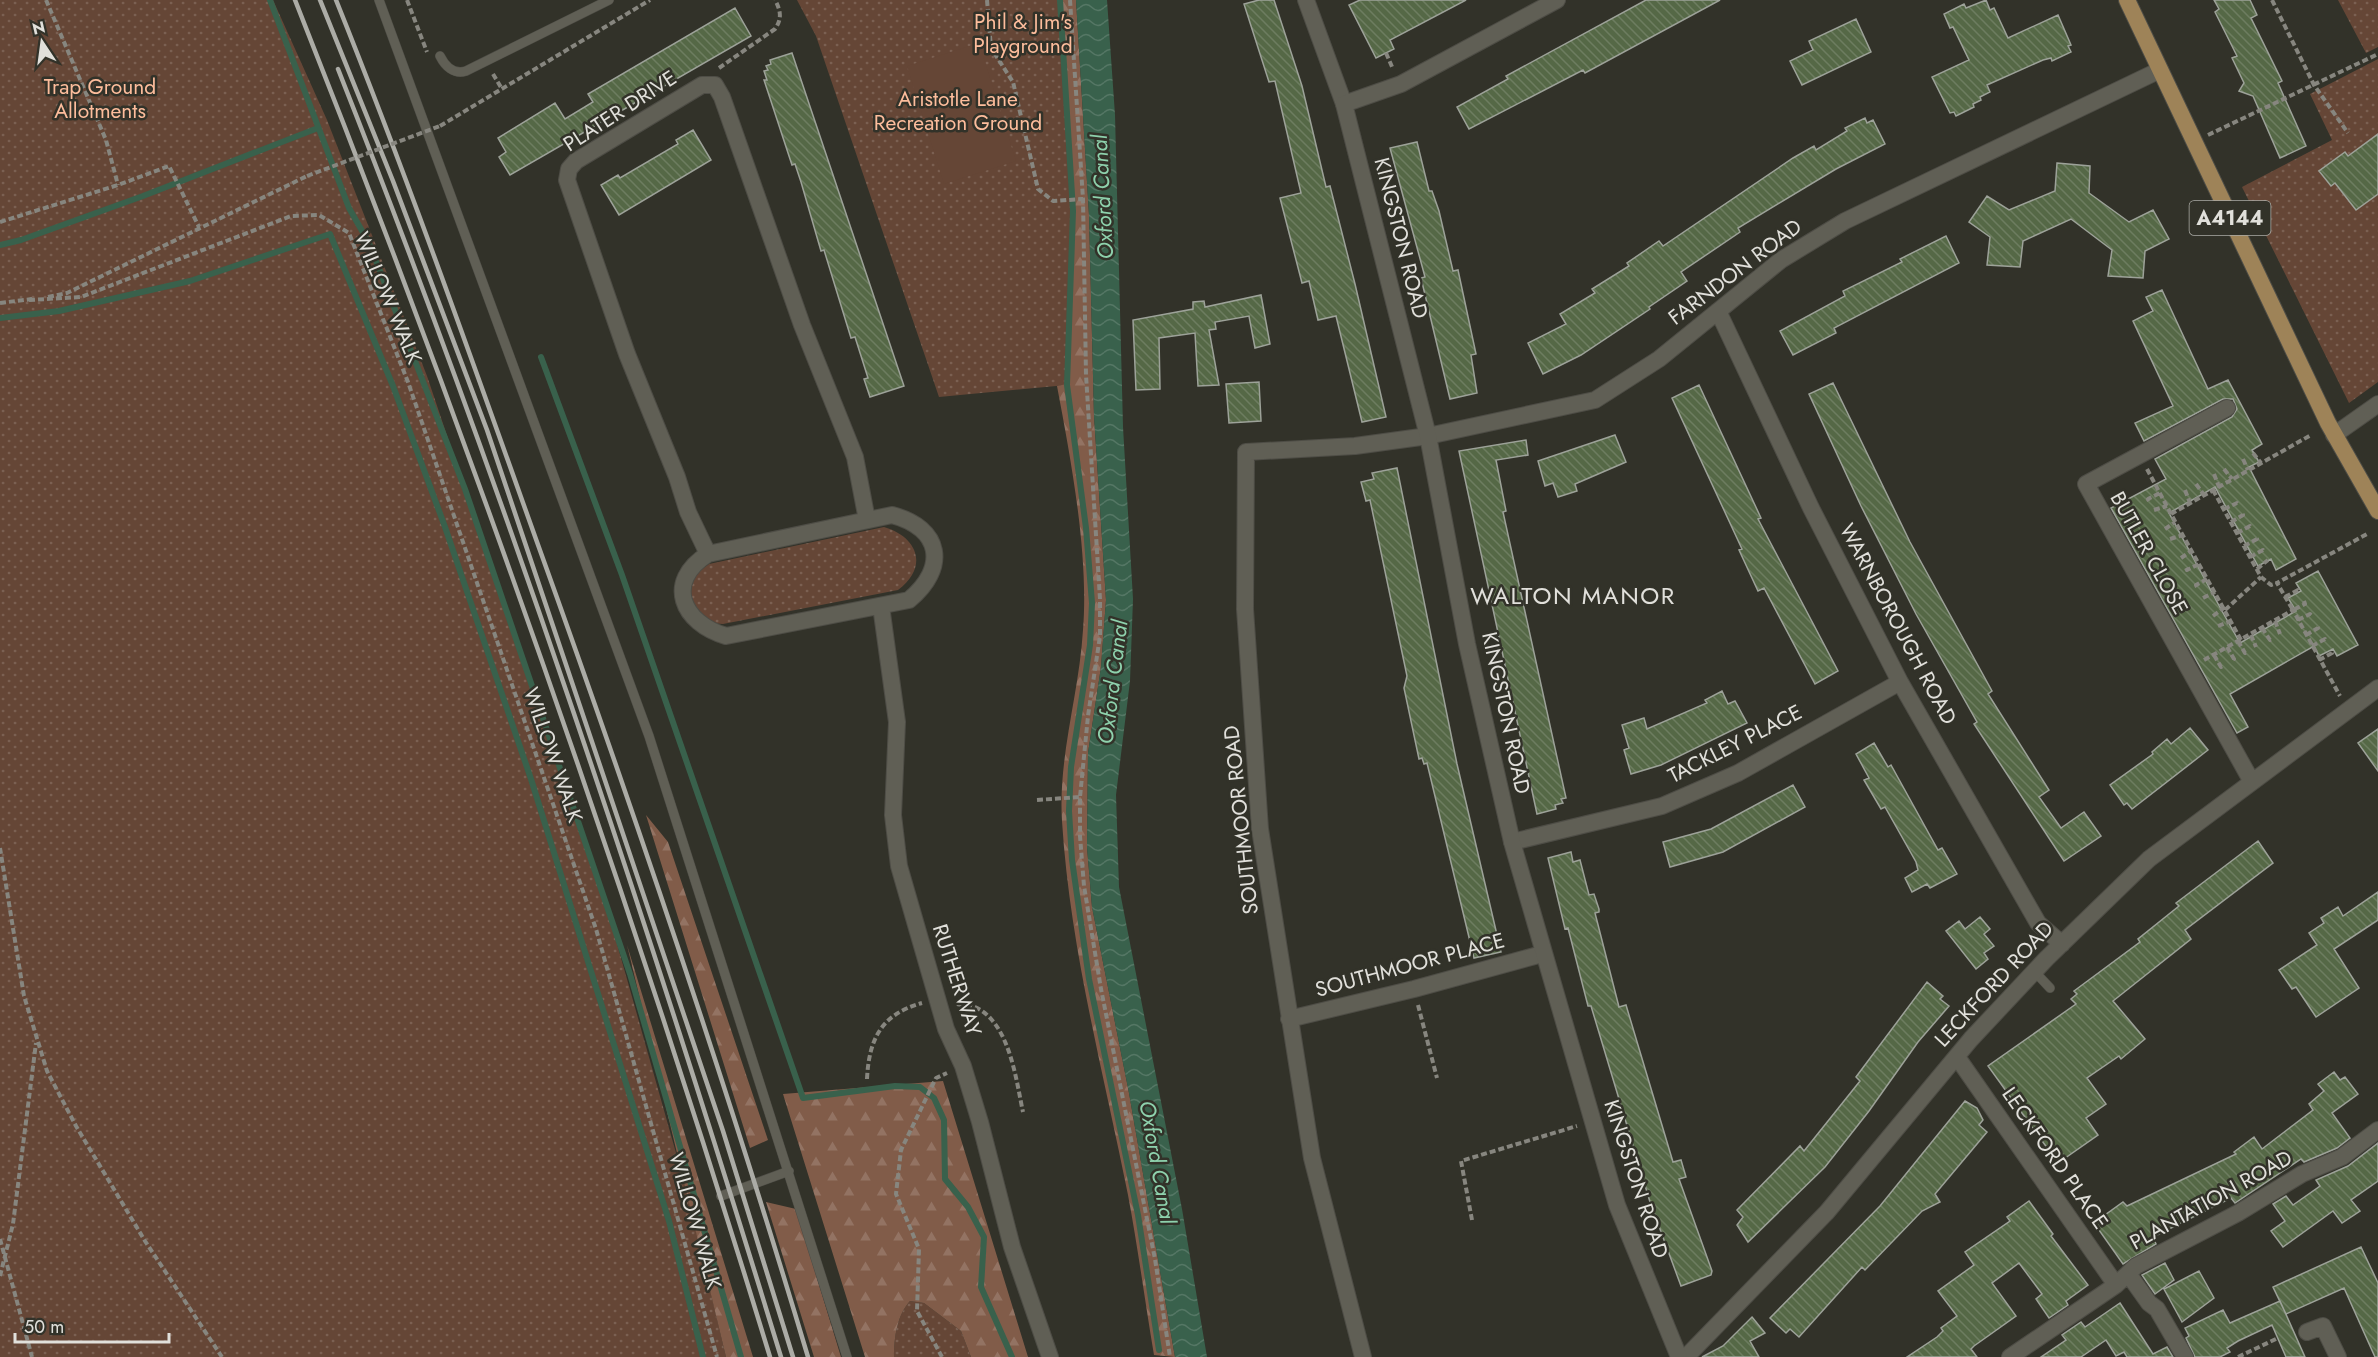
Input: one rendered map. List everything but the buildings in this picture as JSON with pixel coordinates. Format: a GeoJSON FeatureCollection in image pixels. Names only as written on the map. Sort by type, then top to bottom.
{"type":"FeatureCollection","features":[{"type":"Feature","properties":{"kind":"main road","name":"A4144"},"geometry":{"type":"LineString","coordinates":[[2127,0],[2334,435],[2378,511]]}},
{"type":"Feature","properties":{"kind":"street","name":"KINGSTON ROAD"},"geometry":{"type":"LineString","coordinates":[[1306,0],[1344,104],[1428,436],[1467,644],[1512,842],[1542,954],[1617,1205],[1679,1357]]}},
{"type":"Feature","properties":{"kind":"street"},"geometry":{"type":"LineString","coordinates":[[1344,104],[1401,84],[1557,0]]}},
{"type":"Feature","properties":{"kind":"street","name":"FARNDON ROAD"},"geometry":{"type":"LineString","coordinates":[[1428,436],[1595,400],[1659,359],[1781,260],[1845,221],[2160,70]]}},
{"type":"Feature","properties":{"kind":"street","name":"PLATER DRIVE"},"geometry":{"type":"LineString","coordinates":[[708,554],[688,512],[627,354],[567,180],[570,169],[576,161],[702,85],[715,85]]}},
{"type":"Feature","properties":{"kind":"street"},"geometry":{"type":"LineString","coordinates":[[715,85],[722,97],[802,325],[855,457],[867,520]]}},
{"type":"Feature","properties":{"kind":"street","name":"WARNBOROUGH ROAD"},"geometry":{"type":"LineString","coordinates":[[1718,311],[1811,508],[1900,682],[2038,923],[2062,944]]}},
{"type":"Feature","properties":{"kind":"street"},"geometry":{"type":"LineString","coordinates":[[2334,435],[2378,404]]}},
{"type":"Feature","properties":{"kind":"street","name":"BUTLER CLOSE"},"geometry":{"type":"LineString","coordinates":[[2227,408],[2086,484],[2187,670],[2252,782]]}},
{"type":"Feature","properties":{"kind":"street","name":"SOUTHMOOR ROAD"},"geometry":{"type":"LineString","coordinates":[[1363,1357],[1312,1158],[1260,830],[1245,609],[1246,452],[1355,446],[1428,436]]}},
{"type":"Feature","properties":{"kind":"street"},"geometry":{"type":"LineString","coordinates":[[892,514],[911,519],[930,536],[935,563],[925,587],[909,600],[726,636],[707,630],[691,617],[684,598],[686,577],[695,562],[708,554],[892,514]]}},
{"type":"Feature","properties":{"kind":"street","name":"RUTHERWAY"},"geometry":{"type":"LineString","coordinates":[[880,606],[897,722],[893,814],[900,866],[942,1015],[963,1066],[1012,1246],[1050,1357]]}},
{"type":"Feature","properties":{"kind":"street","name":"TACKLEY PLACE"},"geometry":{"type":"LineString","coordinates":[[1512,842],[1662,806],[1738,773],[1900,682]]}},
{"type":"Feature","properties":{"kind":"street","name":"LECKFORD ROAD"},"geometry":{"type":"LineString","coordinates":[[1686,1357],[1827,1212],[1957,1056],[2035,972],[2149,859],[2378,688]]}},
{"type":"Feature","properties":{"kind":"street","name":"SOUTHMOOR PLACE"},"geometry":{"type":"LineString","coordinates":[[1289,1019],[1414,989],[1542,954]]}},
{"type":"Feature","properties":{"kind":"street","name":"LECKFORD PLACE"},"geometry":{"type":"LineString","coordinates":[[1957,1056],[2122,1280],[2157,1309],[2184,1357]]}},
{"type":"Feature","properties":{"kind":"street","name":"PLANTATION ROAD"},"geometry":{"type":"LineString","coordinates":[[2010,1357],[2122,1280],[2136,1266],[2238,1213],[2302,1174],[2342,1157],[2378,1130]]}},
{"type":"Feature","properties":{"kind":"street"},"geometry":{"type":"LineString","coordinates":[[2307,1332],[2323,1326],[2338,1357]]}},
{"type":"Feature","properties":{"kind":"lane"},"geometry":{"type":"LineString","coordinates":[[379,0],[649,735],[847,1357]]}},
{"type":"Feature","properties":{"kind":"lane"},"geometry":{"type":"LineString","coordinates":[[440,56],[444,63],[456,72],[466,71],[609,0]]}},
{"type":"Feature","properties":{"kind":"lane"},"geometry":{"type":"LineString","coordinates":[[2035,972],[2050,987]]}},
{"type":"Feature","properties":{"kind":"lane"},"geometry":{"type":"LineString","coordinates":[[721,1196],[789,1171]]}},
{"type":"Feature","properties":{"kind":"path"},"geometry":{"type":"LineString","coordinates":[[46,0],[106,140],[118,186]]}},
{"type":"Feature","properties":{"kind":"path"},"geometry":{"type":"LineString","coordinates":[[407,0],[430,60],[440,56]]}},
{"type":"Feature","properties":{"kind":"path"},"geometry":{"type":"LineString","coordinates":[[0,303],[68,293],[199,227],[308,176],[440,126],[650,0]]}},
{"type":"Feature","properties":{"kind":"path"},"geometry":{"type":"LineString","coordinates":[[715,85],[716,70],[775,29],[780,21],[780,9],[775,0]]}},
{"type":"Feature","properties":{"kind":"path"},"geometry":{"type":"LineString","coordinates":[[987,0],[991,48],[1013,82],[1038,189],[1053,201],[1083,199]]}},
{"type":"Feature","properties":{"kind":"path"},"geometry":{"type":"LineString","coordinates":[[1070,0],[1083,199],[1086,375],[1101,636],[1088,716],[1080,797],[1084,886],[1103,1000],[1155,1259],[1170,1357]]}},
{"type":"Feature","properties":{"kind":"path"},"geometry":{"type":"LineString","coordinates":[[2272,0],[2314,84],[2348,134]]}},
{"type":"Feature","properties":{"kind":"path"},"geometry":{"type":"LineString","coordinates":[[2207,136],[2378,54]]}},
{"type":"Feature","properties":{"kind":"path"},"geometry":{"type":"LineString","coordinates":[[0,222],[118,186],[169,166],[199,227]]}},
{"type":"Feature","properties":{"kind":"path","name":"WILLOW WALK"},"geometry":{"type":"LineString","coordinates":[[29,300],[81,297],[291,216],[319,215],[349,233],[408,382],[596,929],[717,1357]]}},
{"type":"Feature","properties":{"kind":"path"},"geometry":{"type":"LineString","coordinates":[[2171,514],[2311,435]]}},
{"type":"Feature","properties":{"kind":"path"},"geometry":{"type":"LineString","coordinates":[[2253,453],[2261,463]]}},
{"type":"Feature","properties":{"kind":"path"},"geometry":{"type":"LineString","coordinates":[[2139,455],[2231,621],[2245,653],[2248,652]]}},
{"type":"Feature","properties":{"kind":"path"},"geometry":{"type":"LineString","coordinates":[[2243,459],[2248,471]]}},
{"type":"Feature","properties":{"kind":"path"},"geometry":{"type":"LineString","coordinates":[[2224,468],[2232,479]]}},
{"type":"Feature","properties":{"kind":"path"},"geometry":{"type":"LineString","coordinates":[[2214,474],[2219,487]]}},
{"type":"Feature","properties":{"kind":"path"},"geometry":{"type":"LineString","coordinates":[[2196,484],[2204,495]]}},
{"type":"Feature","properties":{"kind":"path"},"geometry":{"type":"LineString","coordinates":[[2185,490],[2183,491],[2190,503]]}},
{"type":"Feature","properties":{"kind":"path"},"geometry":{"type":"LineString","coordinates":[[2213,490],[2261,577],[2271,585],[2367,534]]}},
{"type":"Feature","properties":{"kind":"path"},"geometry":{"type":"LineString","coordinates":[[2149,501],[2148,499],[2160,492]]}},
{"type":"Feature","properties":{"kind":"path"},"geometry":{"type":"LineString","coordinates":[[2224,509],[2238,504]]}},
{"type":"Feature","properties":{"kind":"path"},"geometry":{"type":"LineString","coordinates":[[2154,510],[2167,506]]}},
{"type":"Feature","properties":{"kind":"path"},"geometry":{"type":"LineString","coordinates":[[2231,522],[2243,515],[2242,513]]}},
{"type":"Feature","properties":{"kind":"path"},"geometry":{"type":"LineString","coordinates":[[2165,529],[2175,522]]}},
{"type":"Feature","properties":{"kind":"path"},"geometry":{"type":"LineString","coordinates":[[2237,533],[2251,528]]}},
{"type":"Feature","properties":{"kind":"path"},"geometry":{"type":"LineString","coordinates":[[2170,539],[2182,535]]}},
{"type":"Feature","properties":{"kind":"path"},"geometry":{"type":"LineString","coordinates":[[2244,546],[2257,539],[2256,537]]}},
{"type":"Feature","properties":{"kind":"path"},"geometry":{"type":"LineString","coordinates":[[2250,557],[2263,550],[2264,552]]}},
{"type":"Feature","properties":{"kind":"path"},"geometry":{"type":"LineString","coordinates":[[2181,558],[2192,551]]}},
{"type":"Feature","properties":{"kind":"path"},"geometry":{"type":"LineString","coordinates":[[2257,569],[2268,561]]}},
{"type":"Feature","properties":{"kind":"path"},"geometry":{"type":"LineString","coordinates":[[2186,568],[2187,570],[2199,564]]}},
{"type":"Feature","properties":{"kind":"path"},"geometry":{"type":"LineString","coordinates":[[2213,616],[2261,577]]}},
{"type":"Feature","properties":{"kind":"path"},"geometry":{"type":"LineString","coordinates":[[2197,587],[2196,585],[2207,579]]}},
{"type":"Feature","properties":{"kind":"path"},"geometry":{"type":"LineString","coordinates":[[2277,583],[2336,690]]}},
{"type":"Feature","properties":{"kind":"path"},"geometry":{"type":"LineString","coordinates":[[2285,597],[2298,590],[2299,592]]}},
{"type":"Feature","properties":{"kind":"path"},"geometry":{"type":"LineString","coordinates":[[2203,598],[2215,592]]}},
{"type":"Feature","properties":{"kind":"path"},"geometry":{"type":"LineString","coordinates":[[2187,670],[2305,604],[2304,600]]}},
{"type":"Feature","properties":{"kind":"path"},"geometry":{"type":"LineString","coordinates":[[2298,620],[2310,614],[2312,616]]}},
{"type":"Feature","properties":{"kind":"path"},"geometry":{"type":"LineString","coordinates":[[2218,626],[2219,628],[2231,621]]}},
{"type":"Feature","properties":{"kind":"path"},"geometry":{"type":"LineString","coordinates":[[2275,621],[2280,634]]}},
{"type":"Feature","properties":{"kind":"path"},"geometry":{"type":"LineString","coordinates":[[2306,634],[2318,628],[2317,625]]}},
{"type":"Feature","properties":{"kind":"path"},"geometry":{"type":"LineString","coordinates":[[2262,628],[2270,640],[2272,639]]}},
{"type":"Feature","properties":{"kind":"path"},"geometry":{"type":"LineString","coordinates":[[2251,635],[2256,647]]}},
{"type":"Feature","properties":{"kind":"path"},"geometry":{"type":"LineString","coordinates":[[2312,646],[2325,639],[2326,642]]}},
{"type":"Feature","properties":{"kind":"path"},"geometry":{"type":"LineString","coordinates":[[2227,647],[2234,659],[2232,660]]}},
{"type":"Feature","properties":{"kind":"path"},"geometry":{"type":"LineString","coordinates":[[2319,660],[2332,653],[2331,650]]}},
{"type":"Feature","properties":{"kind":"path"},"geometry":{"type":"LineString","coordinates":[[2214,655],[2222,667],[2224,665]]}},
{"type":"Feature","properties":{"kind":"path"},"geometry":{"type":"LineString","coordinates":[[1038,800],[1080,797]]}},
{"type":"Feature","properties":{"kind":"path"},"geometry":{"type":"LineString","coordinates":[[0,848],[24,996],[47,1071],[76,1126],[175,1289],[222,1357]]}},
{"type":"Feature","properties":{"kind":"path"},"geometry":{"type":"LineString","coordinates":[[867,1078],[869,1055],[885,1024],[896,1013],[925,1002],[924,996],[935,992]]}},
{"type":"Feature","properties":{"kind":"path"},"geometry":{"type":"LineString","coordinates":[[942,1015],[953,1012],[951,1005],[976,1008],[999,1029],[1012,1061],[1023,1112]]}},
{"type":"Feature","properties":{"kind":"path"},"geometry":{"type":"LineString","coordinates":[[1418,1005],[1437,1078]]}},
{"type":"Feature","properties":{"kind":"path"},"geometry":{"type":"LineString","coordinates":[[0,1276],[6,1258],[24,1156],[36,1041]]}},
{"type":"Feature","properties":{"kind":"path"},"geometry":{"type":"LineString","coordinates":[[936,1078],[901,1150],[896,1194],[919,1249],[917,1311],[942,1357]]}},
{"type":"Feature","properties":{"kind":"path"},"geometry":{"type":"LineString","coordinates":[[1472,1220],[1461,1161],[1572,1128]]}},
{"type":"Feature","properties":{"kind":"path"},"geometry":{"type":"LineString","coordinates":[[0,1239],[32,1357]]}},
{"type":"Feature","properties":{"kind":"path"},"geometry":{"type":"LineString","coordinates":[[2238,1357],[2278,1338]]}},
{"type":"Feature","properties":{"kind":"green space","name":"Trap Ground Allotments"},"geometry":{"type":"Polygon","coordinates":[[[0,0],[273,0],[327,120],[427,376],[614,933],[687,1192],[726,1357],[0,1357],[0,0]]]}},
{"type":"Feature","properties":{"kind":"green space","name":"Aristotle Lane Recreation Ground"},"geometry":{"type":"Polygon","coordinates":[[[797,0],[1060,0],[1073,211],[1067,385],[939,397],[816,36],[797,0]]]}},
{"type":"Feature","properties":{"kind":"green space"},"geometry":{"type":"Polygon","coordinates":[[[1060,0],[1076,0],[1089,215],[1094,416],[1106,600],[1101,667],[1088,753],[1087,847],[1092,907],[1129,1093],[1175,1357],[1154,1355],[1128,1195],[1080,962],[1066,868],[1062,821],[1063,773],[1081,654],[1084,601],[1078,508],[1057,386],[1067,384],[1073,211],[1060,0]]]}},
{"type":"Feature","properties":{"kind":"green space"},"geometry":{"type":"Polygon","coordinates":[[[2338,0],[2378,0],[2378,47],[2366,53],[2338,0]]]}},
{"type":"Feature","properties":{"kind":"green space"},"geometry":{"type":"Polygon","coordinates":[[[979,43],[1016,161],[944,184],[907,66],[979,43]]]}},
{"type":"Feature","properties":{"kind":"green space"},"geometry":{"type":"Polygon","coordinates":[[[2378,59],[2378,382],[2349,403],[2242,187],[2332,140],[2310,94],[2378,59]]]}},
{"type":"Feature","properties":{"kind":"green space"},"geometry":{"type":"Polygon","coordinates":[[[884,527],[905,538],[912,545],[915,554],[914,572],[898,590],[723,624],[710,623],[692,611],[691,584],[696,574],[709,564],[884,527]]]}},
{"type":"Feature","properties":{"kind":"green space"},"geometry":{"type":"Polygon","coordinates":[[[646,815],[668,842],[768,1140],[750,1148],[646,815]]]}},
{"type":"Feature","properties":{"kind":"green space"},"geometry":{"type":"Polygon","coordinates":[[[627,945],[753,1357],[726,1357],[627,945]]]}},
{"type":"Feature","properties":{"kind":"green space"},"geometry":{"type":"Polygon","coordinates":[[[943,1081],[1028,1357],[971,1357],[961,1331],[924,1303],[910,1301],[897,1327],[894,1357],[865,1357],[783,1094],[943,1081]]]}},
{"type":"Feature","properties":{"kind":"green space"},"geometry":{"type":"Polygon","coordinates":[[[766,1202],[796,1209],[841,1357],[814,1357],[766,1202]]]}},
{"type":"Feature","properties":{"kind":"green space"},"geometry":{"type":"Polygon","coordinates":[[[910,1301],[924,1303],[961,1331],[971,1357],[894,1357],[897,1327],[910,1301]]]}},
{"type":"Feature","properties":{"kind":"water","name":"Oxford Canal"},"geometry":{"type":"Polygon","coordinates":[[[1076,0],[1107,0],[1115,115],[1123,427],[1133,599],[1130,681],[1116,795],[1119,887],[1182,1209],[1207,1357],[1175,1357],[1129,1093],[1092,907],[1087,847],[1088,753],[1101,667],[1106,600],[1094,416],[1089,215],[1076,0]]]}},
{"type":"Feature","properties":{"kind":"waterway"},"geometry":{"type":"LineString","coordinates":[[270,0],[349,208],[369,243],[465,489],[630,974],[741,1357]]}},
{"type":"Feature","properties":{"kind":"waterway"},"geometry":{"type":"LineString","coordinates":[[1060,0],[1073,211],[1067,385],[1086,528],[1092,603],[1090,645],[1071,767],[1069,811],[1072,860],[1089,979],[1138,1215],[1159,1350]]}},
{"type":"Feature","properties":{"kind":"waterway"},"geometry":{"type":"LineString","coordinates":[[0,245],[21,240],[143,196],[318,128]]}},
{"type":"Feature","properties":{"kind":"waterway"},"geometry":{"type":"LineString","coordinates":[[0,318],[59,311],[190,281],[330,234],[393,386],[445,527],[531,779],[669,1221],[703,1357]]}},
{"type":"Feature","properties":{"kind":"waterway"},"geometry":{"type":"LineString","coordinates":[[541,357],[622,575],[803,1098],[895,1086],[920,1087],[934,1098],[944,1120],[945,1179],[968,1207],[984,1237],[981,1287],[1012,1357]]}},
{"type":"Feature","properties":{"kind":"railway"},"geometry":{"type":"LineString","coordinates":[[295,0],[424,336],[546,674],[662,1014],[770,1357]]}},
{"type":"Feature","properties":{"kind":"railway"},"geometry":{"type":"LineString","coordinates":[[320,0],[393,181],[487,430],[723,1131],[793,1357]]}},
{"type":"Feature","properties":{"kind":"railway"},"geometry":{"type":"LineString","coordinates":[[336,0],[439,270],[609,744],[712,1049],[808,1357]]}},
{"type":"Feature","properties":{"kind":"railway"},"geometry":{"type":"LineString","coordinates":[[338,69],[459,387],[572,708],[679,1032],[781,1357]]}},
{"type":"Feature","properties":{"kind":"district","name":"WALTON MANOR"},"geometry":{"type":"Point","coordinates":[1573,595]}},
{"type":"Feature","properties":{"kind":"park label","name":"Phil & Jim's Playground"},"geometry":{"type":"Point","coordinates":[1023,34]}}]}
